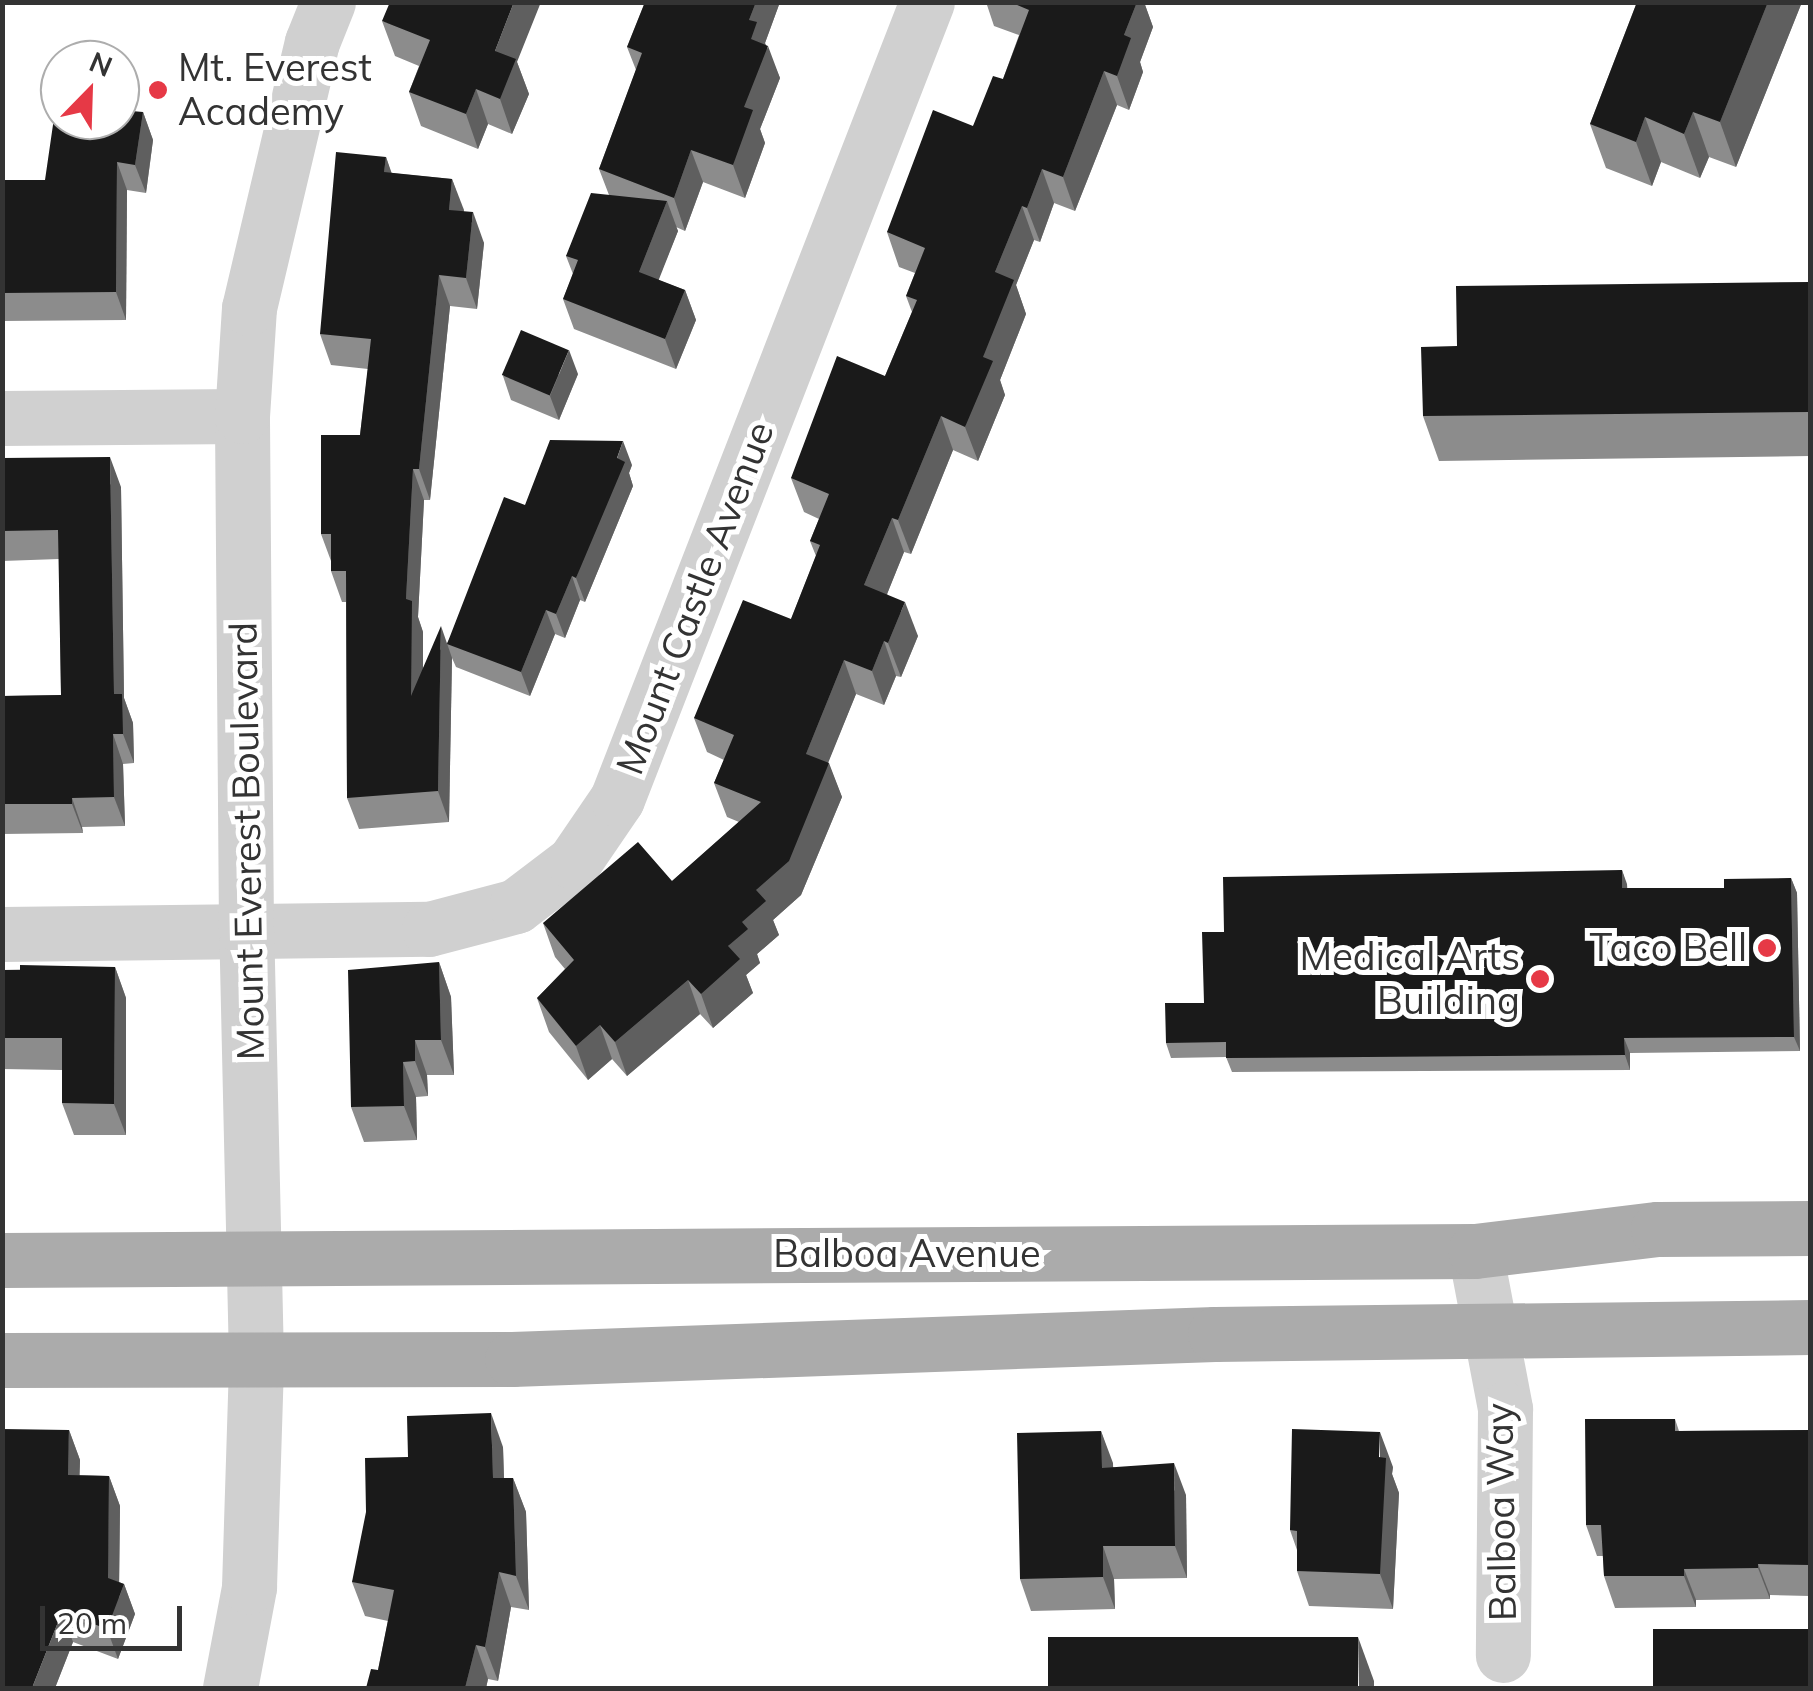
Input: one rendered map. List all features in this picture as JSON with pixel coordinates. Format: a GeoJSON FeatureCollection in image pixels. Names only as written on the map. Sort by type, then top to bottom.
{"type":"FeatureCollection","features":[{"type":"Feature","properties":{"kind":"main road","name":"Balboa Avenue"},"geometry":{"type":"LineString","coordinates":[[2,1260],[254,1262],[1476,1251],[1658,1229],[1810,1228]]}},
{"type":"Feature","properties":{"kind":"main road"},"geometry":{"type":"LineString","coordinates":[[2,1360],[532,1358],[1487,1328],[1810,1327]]}},
{"type":"Feature","properties":{"kind":"street","name":"Mount Everest Boulevard"},"geometry":{"type":"LineString","coordinates":[[230,1688],[249,1587],[256,1360],[246,930],[242,416],[249,308],[312,42],[328,2]]}},
{"type":"Feature","properties":{"kind":"street","name":"Mount Castle Avenue"},"geometry":{"type":"LineString","coordinates":[[2,934],[428,928],[516,906],[574,862],[617,799],[927,2]]}},
{"type":"Feature","properties":{"kind":"street"},"geometry":{"type":"LineString","coordinates":[[2,418],[242,416]]}},
{"type":"Feature","properties":{"kind":"street","name":"Balboa Way"},"geometry":{"type":"LineString","coordinates":[[1476,1251],[1505,1410],[1503,1655]]}},
{"type":"Feature","properties":{"kind":"building"},"geometry":{"type":"Polygon","coordinates":[[[390,2],[514,2],[495,51],[516,59],[500,99],[476,89],[466,114],[409,92],[430,40],[382,21],[390,2]]]}},
{"type":"Feature","properties":{"kind":"building"},"geometry":{"type":"Polygon","coordinates":[[[645,2],[756,2],[749,20],[757,22],[751,39],[768,46],[744,107],[753,110],[733,165],[691,150],[674,198],[599,169],[642,53],[627,47],[645,2]]]}},
{"type":"Feature","properties":{"kind":"building"},"geometry":{"type":"Polygon","coordinates":[[[1010,2],[1137,2],[1124,35],[1131,38],[1117,76],[1104,71],[1063,177],[1042,169],[995,272],[1014,280],[983,357],[993,361],[965,427],[941,416],[898,520],[892,518],[864,585],[905,602],[888,643],[884,641],[872,671],[844,660],[806,754],[829,763],[789,861],[756,890],[766,901],[742,922],[748,929],[728,946],[740,959],[701,994],[688,980],[615,1042],[600,1025],[576,1046],[537,998],[574,960],[543,923],[638,842],[672,881],[761,802],[714,783],[734,735],[694,718],[743,600],[791,619],[820,545],[810,541],[829,494],[791,478],[837,356],[885,376],[917,300],[906,296],[925,248],[887,232],[933,110],[973,126],[993,76],[1003,79],[1029,10],[1010,2]]]}},
{"type":"Feature","properties":{"kind":"building"},"geometry":{"type":"Polygon","coordinates":[[[1637,2],[1768,2],[1720,122],[1693,112],[1684,134],[1645,117],[1636,142],[1590,124],[1637,2]]]}},
{"type":"Feature","properties":{"kind":"building"},"geometry":{"type":"Polygon","coordinates":[[[51,140],[139,140],[135,165],[117,162],[116,292],[2,293],[2,180],[45,180],[51,140]]]}},
{"type":"Feature","properties":{"kind":"building"},"geometry":{"type":"Polygon","coordinates":[[[336,152],[386,157],[384,172],[452,179],[449,210],[473,212],[466,278],[439,275],[419,469],[413,469],[406,599],[412,601],[411,696],[441,626],[438,791],[347,798],[346,571],[331,571],[331,534],[321,534],[321,435],[360,435],[371,339],[320,334],[336,152]]]}},
{"type":"Feature","properties":{"kind":"building"},"geometry":{"type":"Polygon","coordinates":[[[591,193],[667,201],[639,272],[685,290],[665,339],[563,299],[578,260],[566,256],[591,193]]]}},
{"type":"Feature","properties":{"kind":"building"},"geometry":{"type":"Polygon","coordinates":[[[1810,282],[1810,412],[1423,416],[1421,347],[1457,346],[1456,286],[1810,282]]]}},
{"type":"Feature","properties":{"kind":"building"},"geometry":{"type":"Polygon","coordinates":[[[521,330],[569,350],[550,395],[502,375],[521,330]]]}},
{"type":"Feature","properties":{"kind":"building"},"geometry":{"type":"Polygon","coordinates":[[[550,440],[623,441],[617,458],[625,462],[576,578],[572,576],[556,614],[546,610],[521,672],[447,644],[504,497],[525,505],[550,440]]]}},
{"type":"Feature","properties":{"kind":"building"},"geometry":{"type":"Polygon","coordinates":[[[110,457],[114,694],[122,694],[123,734],[113,734],[114,797],[72,798],[72,804],[2,804],[2,696],[61,695],[58,530],[2,531],[2,458],[110,457]]]}},
{"type":"Feature","properties":{"kind":"building"},"geometry":{"type":"Polygon","coordinates":[[[1622,870],[1622,888],[1724,888],[1724,879],[1791,878],[1794,1037],[1624,1038],[1625,1055],[1226,1058],[1226,1042],[1166,1043],[1165,1003],[1204,1003],[1202,932],[1224,932],[1223,877],[1622,870]]]}},
{"type":"Feature","properties":{"kind":"building"},"geometry":{"type":"Polygon","coordinates":[[[439,962],[441,1040],[415,1040],[415,1061],[403,1062],[404,1106],[351,1107],[348,970],[439,962]]]}},
{"type":"Feature","properties":{"kind":"building"},"geometry":{"type":"Polygon","coordinates":[[[20,965],[115,967],[114,1104],[62,1103],[62,1038],[2,1038],[2,970],[20,970],[20,965]]]}},
{"type":"Feature","properties":{"kind":"building"},"geometry":{"type":"Polygon","coordinates":[[[491,1413],[493,1478],[513,1478],[516,1576],[499,1572],[485,1647],[476,1645],[465,1688],[366,1688],[371,1669],[378,1670],[394,1590],[352,1582],[366,1512],[365,1458],[408,1457],[407,1416],[491,1413]]]}},
{"type":"Feature","properties":{"kind":"building"},"geometry":{"type":"Polygon","coordinates":[[[1585,1419],[1675,1419],[1675,1431],[1810,1430],[1810,1565],[1684,1569],[1684,1576],[1604,1576],[1601,1525],[1586,1525],[1585,1419]]]}},
{"type":"Feature","properties":{"kind":"building"},"geometry":{"type":"Polygon","coordinates":[[[2,1429],[69,1430],[68,1475],[109,1476],[108,1578],[124,1584],[107,1629],[62,1612],[32,1688],[2,1688],[2,1429]]]}},
{"type":"Feature","properties":{"kind":"building"},"geometry":{"type":"Polygon","coordinates":[[[1292,1429],[1380,1432],[1379,1457],[1386,1458],[1380,1574],[1297,1571],[1297,1531],[1290,1530],[1292,1429]]]}},
{"type":"Feature","properties":{"kind":"building"},"geometry":{"type":"Polygon","coordinates":[[[1101,1431],[1102,1468],[1174,1463],[1175,1546],[1103,1546],[1103,1577],[1020,1579],[1017,1433],[1101,1431]]]}},
{"type":"Feature","properties":{"kind":"building"},"geometry":{"type":"Polygon","coordinates":[[[1653,1629],[1810,1629],[1810,1688],[1653,1688],[1653,1629]]]}},
{"type":"Feature","properties":{"kind":"building"},"geometry":{"type":"Polygon","coordinates":[[[1048,1637],[1358,1637],[1358,1688],[1048,1688],[1048,1637]]]}},
{"type":"Feature","properties":{"kind":"place","name":"Mt. Everest Academy"},"geometry":{"type":"Point","coordinates":[158,90]}},
{"type":"Feature","properties":{"kind":"place","name":"Taco Bell"},"geometry":{"type":"Point","coordinates":[1767,948]}},
{"type":"Feature","properties":{"kind":"place","name":"Medical Arts Building"},"geometry":{"type":"Point","coordinates":[1540,979]}}]}
